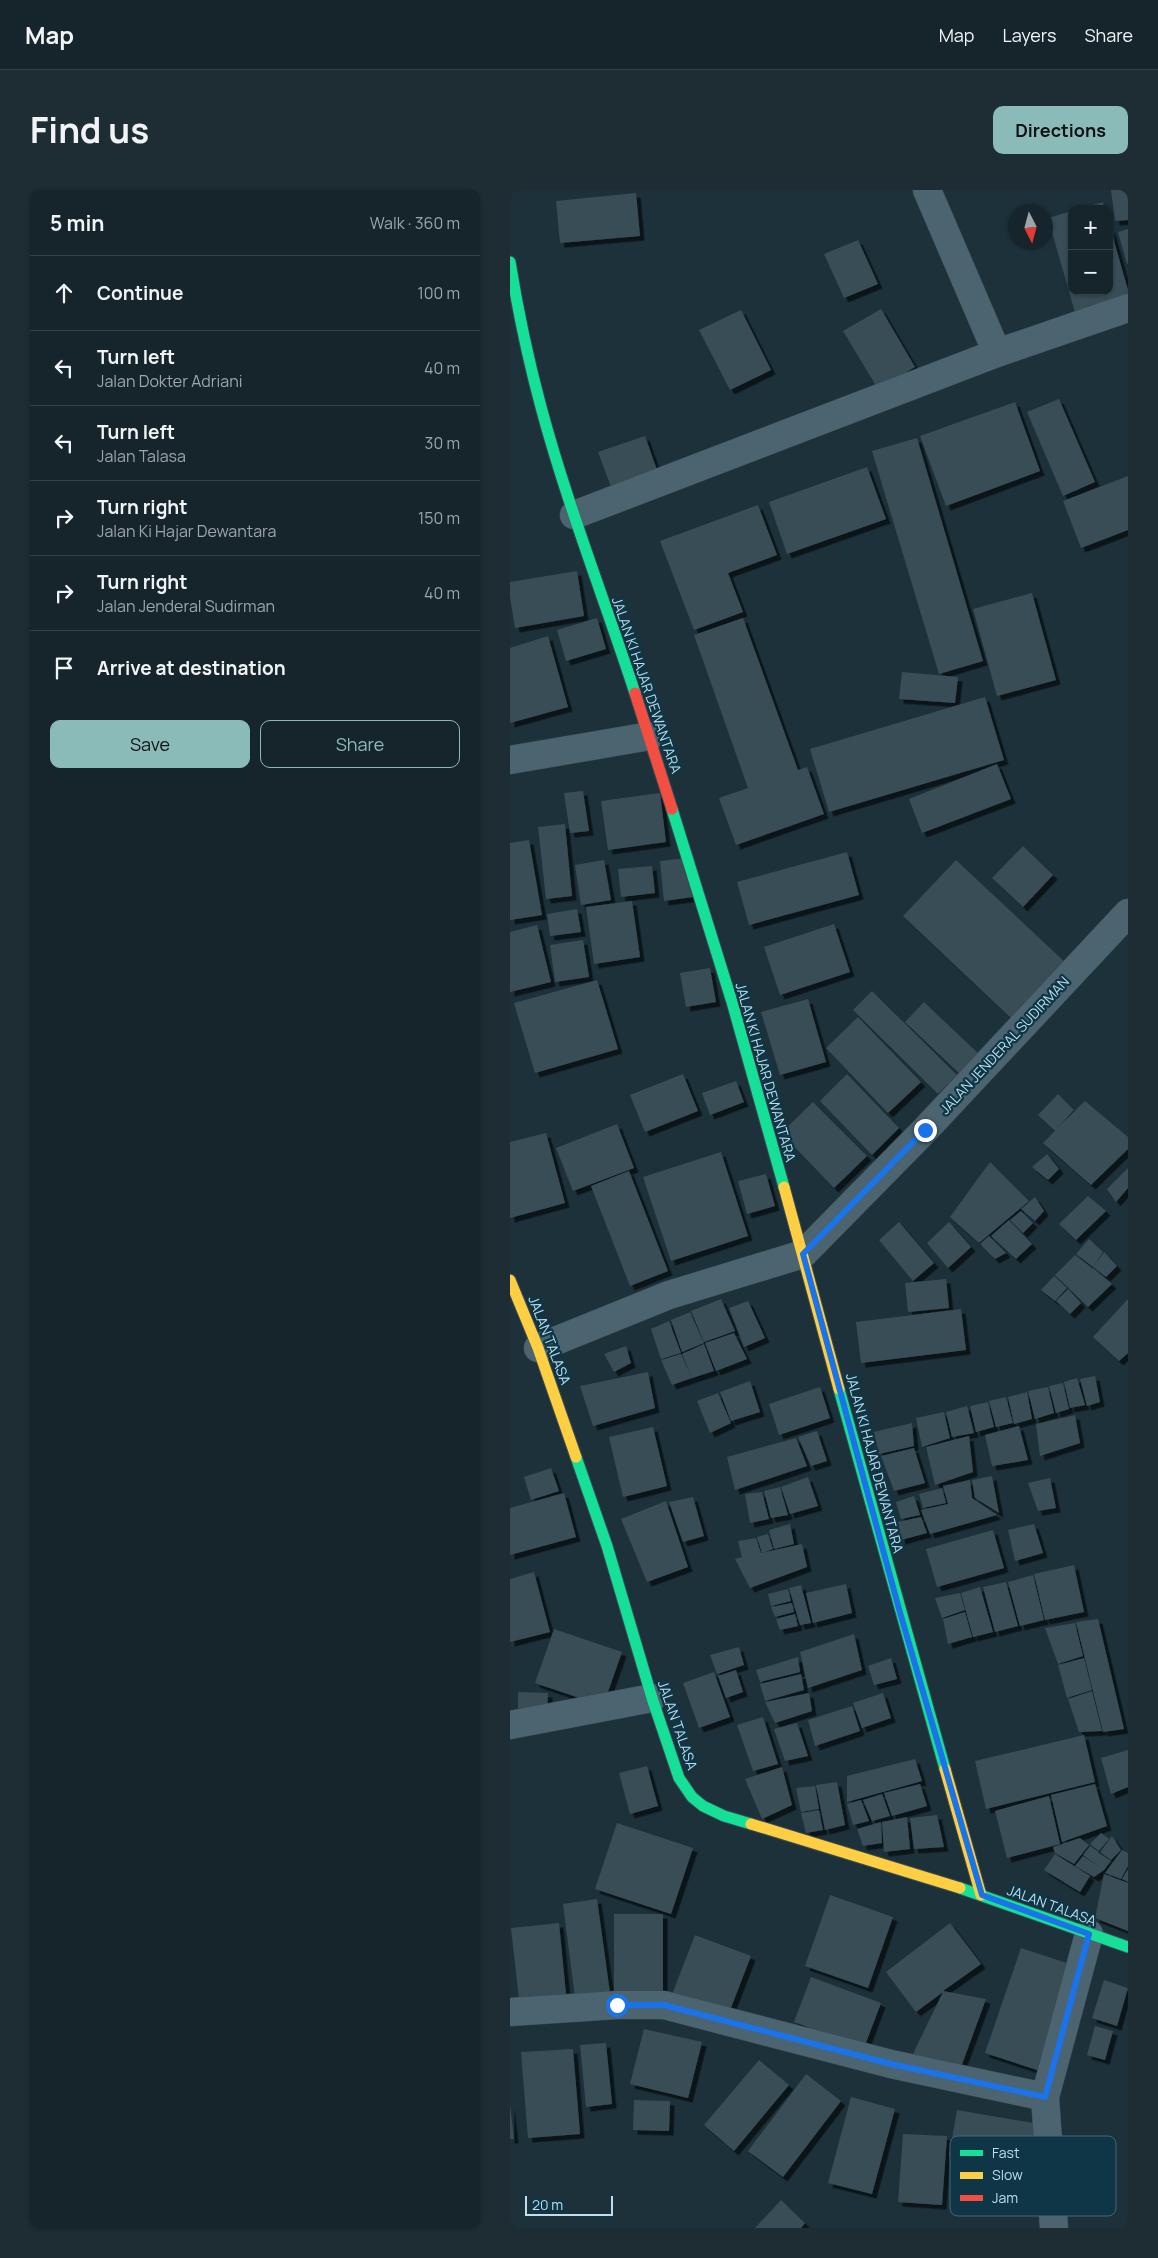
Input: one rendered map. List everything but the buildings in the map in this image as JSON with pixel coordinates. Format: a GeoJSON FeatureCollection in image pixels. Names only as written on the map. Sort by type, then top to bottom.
{"type":"FeatureCollection","features":[{"type":"Feature","properties":{"kind":"street"},"geometry":{"type":"LineString","coordinates":[[927,190],[997,353]]}},
{"type":"Feature","properties":{"kind":"street","name":"JALAN KI HAJAR DEWANTARA"},"geometry":{"type":"LineString","coordinates":[[510,262],[514,292],[532,373],[574,515],[650,736],[708,924],[803,1254],[899,1609],[982,1895]]}},
{"type":"Feature","properties":{"kind":"street"},"geometry":{"type":"LineString","coordinates":[[574,515],[997,353],[1128,308]]}},
{"type":"Feature","properties":{"kind":"street"},"geometry":{"type":"LineString","coordinates":[[510,760],[650,736]]}},
{"type":"Feature","properties":{"kind":"street","name":"JALAN JENDERAL SUDIRMAN"},"geometry":{"type":"LineString","coordinates":[[538,1348],[669,1295],[803,1254],[925,1130],[1128,913]]}},
{"type":"Feature","properties":{"kind":"street","name":"JALAN TALASA"},"geometry":{"type":"LineString","coordinates":[[510,1280],[538,1348],[607,1546],[652,1698],[680,1778],[692,1797],[703,1806],[724,1816],[982,1895],[1128,1947]]}},
{"type":"Feature","properties":{"kind":"street"},"geometry":{"type":"LineString","coordinates":[[510,1725],[652,1698]]}},
{"type":"Feature","properties":{"kind":"street"},"geometry":{"type":"LineString","coordinates":[[1048,2136],[1045,2097],[1089,1934]]}},
{"type":"Feature","properties":{"kind":"street"},"geometry":{"type":"LineString","coordinates":[[510,2012],[642,2004],[664,2005],[891,2064],[1045,2097]]}},
{"type":"Feature","properties":{"kind":"traffic: fast"},"geometry":{"type":"LineString","coordinates":[[510,262],[536,389],[551,443],[635,693]]}},
{"type":"Feature","properties":{"kind":"traffic: fast"},"geometry":{"type":"LineString","coordinates":[[672,809],[732,1002],[784,1187]]}},
{"type":"Feature","properties":{"kind":"traffic: fast"},"geometry":{"type":"LineString","coordinates":[[839,1389],[945,1769]]}},
{"type":"Feature","properties":{"kind":"traffic: fast"},"geometry":{"type":"LineString","coordinates":[[576,1457],[607,1546],[652,1698],[679,1778],[692,1797],[703,1806],[724,1816],[751,1824]]}},
{"type":"Feature","properties":{"kind":"traffic: fast"},"geometry":{"type":"LineString","coordinates":[[960,1888],[1128,1947]]}},
{"type":"Feature","properties":{"kind":"traffic: slow"},"geometry":{"type":"LineString","coordinates":[[784,1187],[839,1389]]}},
{"type":"Feature","properties":{"kind":"traffic: slow"},"geometry":{"type":"LineString","coordinates":[[510,1280],[538,1348],[576,1457]]}},
{"type":"Feature","properties":{"kind":"traffic: slow"},"geometry":{"type":"LineString","coordinates":[[945,1769],[981,1895]]}},
{"type":"Feature","properties":{"kind":"traffic: slow"},"geometry":{"type":"LineString","coordinates":[[751,1824],[960,1888]]}},
{"type":"Feature","properties":{"kind":"traffic: jam"},"geometry":{"type":"LineString","coordinates":[[635,693],[672,809]]}},
{"type":"Feature","properties":{"kind":"route"},"geometry":{"type":"LineString","coordinates":[[617,2005],[664,2005],[891,2064],[1045,2097],[1089,1934],[982,1895],[899,1609],[803,1254],[925,1130]]}}]}
